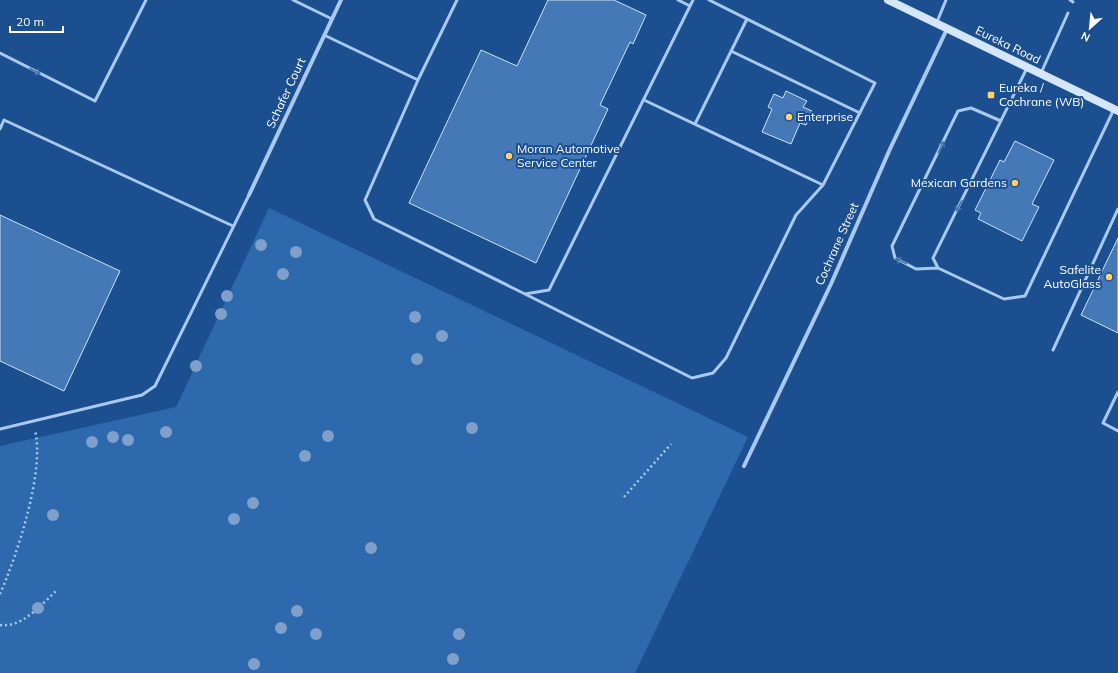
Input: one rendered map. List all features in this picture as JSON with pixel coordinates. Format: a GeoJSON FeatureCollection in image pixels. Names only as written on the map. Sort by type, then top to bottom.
{"type":"FeatureCollection","features":[{"type":"Feature","properties":{"kind":"main road","name":"Eureka Road"},"geometry":{"type":"LineString","coordinates":[[888,0],[1116,110]]}},
{"type":"Feature","properties":{"kind":"street","name":"Schafer Court"},"geometry":{"type":"LineString","coordinates":[[249,195],[341,0]]}},
{"type":"Feature","properties":{"kind":"street","name":"Cochrane Street"},"geometry":{"type":"LineString","coordinates":[[744,466],[831,284],[890,149],[947,29]]}},
{"type":"Feature","properties":{"kind":"lane"},"geometry":{"type":"LineString","coordinates":[[0,53],[95,101],[146,0]]}},
{"type":"Feature","properties":{"kind":"lane"},"geometry":{"type":"LineString","coordinates":[[293,0],[332,19]]}},
{"type":"Feature","properties":{"kind":"lane"},"geometry":{"type":"LineString","coordinates":[[457,0],[418,80],[365,200],[374,219],[692,378],[713,373],[726,358],[796,215],[823,185],[875,83],[709,0]]}},
{"type":"Feature","properties":{"kind":"lane"},"geometry":{"type":"LineString","coordinates":[[678,0],[690,6]]}},
{"type":"Feature","properties":{"kind":"lane"},"geometry":{"type":"LineString","coordinates":[[525,294],[549,290],[693,0]]}},
{"type":"Feature","properties":{"kind":"lane"},"geometry":{"type":"LineString","coordinates":[[936,23],[946,0]]}},
{"type":"Feature","properties":{"kind":"lane"},"geometry":{"type":"LineString","coordinates":[[1041,74],[1068,13]]}},
{"type":"Feature","properties":{"kind":"lane"},"geometry":{"type":"LineString","coordinates":[[695,124],[747,19]]}},
{"type":"Feature","properties":{"kind":"lane"},"geometry":{"type":"LineString","coordinates":[[324,35],[418,80]]}},
{"type":"Feature","properties":{"kind":"lane"},"geometry":{"type":"LineString","coordinates":[[732,51],[860,113]]}},
{"type":"Feature","properties":{"kind":"lane"},"geometry":{"type":"LineString","coordinates":[[938,268],[933,258],[1027,67]]}},
{"type":"Feature","properties":{"kind":"lane"},"geometry":{"type":"LineString","coordinates":[[644,100],[823,185]]}},
{"type":"Feature","properties":{"kind":"lane"},"geometry":{"type":"LineString","coordinates":[[1001,121],[971,108],[958,111],[892,246],[894,258],[916,269],[938,268],[1004,299],[1025,296],[1116,110]]}},
{"type":"Feature","properties":{"kind":"lane"},"geometry":{"type":"LineString","coordinates":[[0,129],[4,120],[233,226]]}},
{"type":"Feature","properties":{"kind":"lane"},"geometry":{"type":"LineString","coordinates":[[0,429],[142,395],[155,386],[249,195]]}},
{"type":"Feature","properties":{"kind":"lane"},"geometry":{"type":"LineString","coordinates":[[1053,350],[1118,208]]}},
{"type":"Feature","properties":{"kind":"lane"},"geometry":{"type":"LineString","coordinates":[[1118,392],[1103,423],[1118,431]]}},
{"type":"Feature","properties":{"kind":"path"},"geometry":{"type":"LineString","coordinates":[[0,594],[13,565],[21,540],[33,487],[38,442],[32,421]]}},
{"type":"Feature","properties":{"kind":"path"},"geometry":{"type":"LineString","coordinates":[[624,497],[671,444]]}},
{"type":"Feature","properties":{"kind":"path"},"geometry":{"type":"LineString","coordinates":[[0,625],[5,626],[23,620],[56,591]]}},
{"type":"Feature","properties":{"kind":"shaded area"},"geometry":{"type":"Polygon","coordinates":[[[269,208],[748,437],[635,673],[0,673],[0,446],[176,407],[269,208]]]}},
{"type":"Feature","properties":{"kind":"building","name":"Moran Automotive Service Center"},"geometry":{"type":"Polygon","coordinates":[[[548,0],[614,0],[646,15],[633,44],[630,42],[600,105],[608,109],[536,263],[409,203],[481,50],[517,66],[548,0]]]}},
{"type":"Feature","properties":{"kind":"building","name":"Enterprise"},"geometry":{"type":"Polygon","coordinates":[[[786,91],[807,101],[803,107],[812,111],[806,125],[800,123],[791,144],[762,132],[772,109],[768,107],[774,94],[783,98],[786,91]]]}},
{"type":"Feature","properties":{"kind":"building","name":"Mexican Gardens"},"geometry":{"type":"Polygon","coordinates":[[[1015,141],[1054,160],[1032,204],[1039,207],[1022,241],[978,219],[981,213],[975,210],[1000,160],[1004,162],[1015,141]]]}},
{"type":"Feature","properties":{"kind":"building"},"geometry":{"type":"Polygon","coordinates":[[[0,215],[120,271],[64,391],[0,361],[0,215]]]}},
{"type":"Feature","properties":{"kind":"building","name":"Safelite AutoGlass"},"geometry":{"type":"Polygon","coordinates":[[[1118,238],[1118,333],[1081,315],[1118,238]]]}},
{"type":"Feature","properties":{"kind":"place","name":"Eureka / Cochrane (WB)"},"geometry":{"type":"Point","coordinates":[991,95]}},
{"type":"Feature","properties":{"kind":"place","name":"Enterprise"},"geometry":{"type":"Point","coordinates":[789,117]}},
{"type":"Feature","properties":{"kind":"place","name":"Moran Automotive Service Center"},"geometry":{"type":"Point","coordinates":[509,156]}},
{"type":"Feature","properties":{"kind":"place","name":"Mexican Gardens"},"geometry":{"type":"Point","coordinates":[1015,183]}},
{"type":"Feature","properties":{"kind":"place","name":"Safelite AutoGlass"},"geometry":{"type":"Point","coordinates":[1109,277]}}]}
